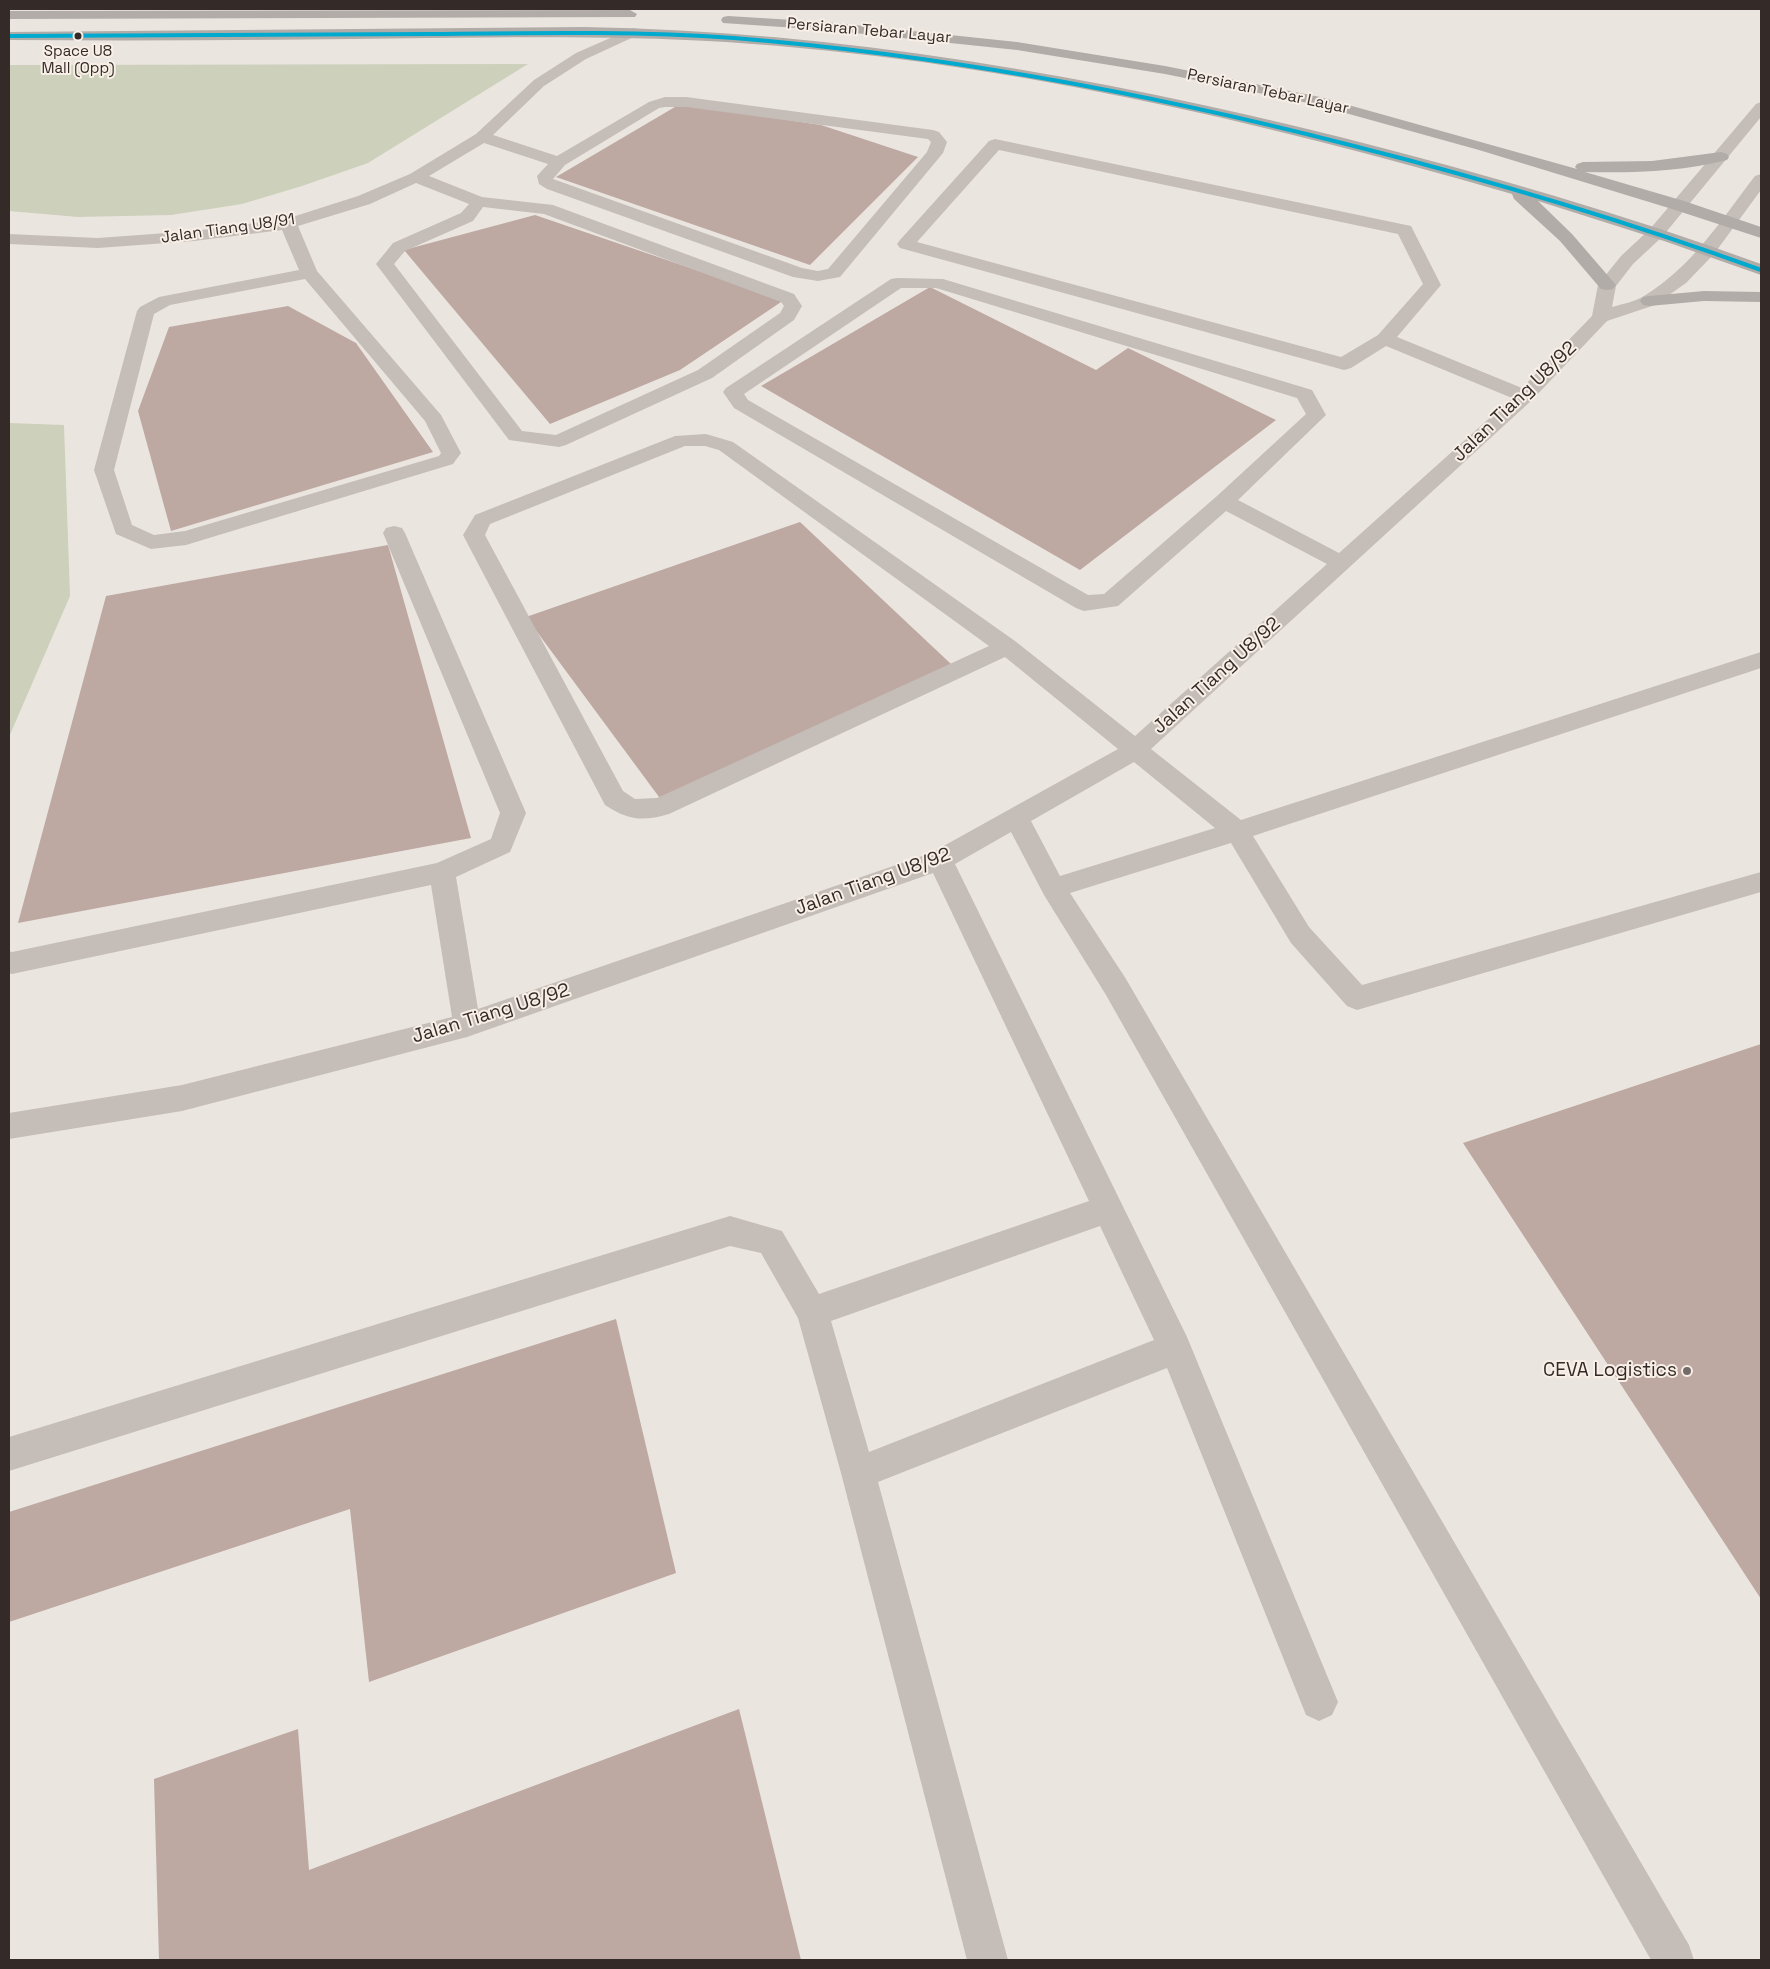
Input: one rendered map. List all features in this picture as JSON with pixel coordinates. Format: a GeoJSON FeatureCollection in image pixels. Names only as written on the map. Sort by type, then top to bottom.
{"type":"FeatureCollection","features":[{"type":"Feature","properties":{"kind":"main road"},"geometry":{"type":"LineString","coordinates":[[9,15],[503,11],[627,11],[648,15]]}},
{"type":"Feature","properties":{"kind":"main road","name":"Persiaran Tebar Layar"},"geometry":{"type":"LineString","coordinates":[[717,19],[826,26],[1017,46],[1165,70],[1316,100],[1678,205],[1761,233]]}},
{"type":"Feature","properties":{"kind":"main road","name":"Persiaran Tebar Layar"},"geometry":{"type":"LineString","coordinates":[[9,36],[633,32],[754,40],[873,53],[1079,83],[1293,129],[1509,186],[1708,250],[1761,270]]}},
{"type":"Feature","properties":{"kind":"main road"},"geometry":{"type":"LineString","coordinates":[[1547,166],[1634,168],[1679,165],[1721,157]]}},
{"type":"Feature","properties":{"kind":"main road"},"geometry":{"type":"LineString","coordinates":[[1509,186],[1543,214],[1578,250],[1607,286]]}},
{"type":"Feature","properties":{"kind":"main road"},"geometry":{"type":"LineString","coordinates":[[1650,301],[1704,296],[1761,297]]}},
{"type":"Feature","properties":{"kind":"street","name":"Jalan Tiang U8/91"},"geometry":{"type":"LineString","coordinates":[[9,239],[98,243],[194,236],[288,224],[364,200],[416,177],[482,137],[539,83],[581,56],[633,32]]}},
{"type":"Feature","properties":{"kind":"street"},"geometry":{"type":"LineString","coordinates":[[482,137],[559,162],[654,105],[665,102],[686,102],[933,135],[939,142],[935,153],[834,273],[818,276],[799,273],[553,186],[545,181],[545,176],[559,162]]}},
{"type":"Feature","properties":{"kind":"street"},"geometry":{"type":"LineString","coordinates":[[1601,317],[1607,286],[1627,260],[1656,233],[1761,107]]}},
{"type":"Feature","properties":{"kind":"street"},"geometry":{"type":"LineString","coordinates":[[995,144],[1405,230],[1432,285],[1385,340],[1344,364],[906,244],[995,144]]}},
{"type":"Feature","properties":{"kind":"street"},"geometry":{"type":"LineString","coordinates":[[416,177],[479,202],[547,209],[788,298],[792,306],[788,316],[705,374],[559,441],[516,436],[385,264],[399,246],[467,217],[479,202]]}},
{"type":"Feature","properties":{"kind":"street","name":"Jalan Tiang U8/92"},"geometry":{"type":"LineString","coordinates":[[9,1126],[182,1098],[467,1025],[940,860],[1135,750],[1524,396],[1601,317],[1650,301],[1680,279],[1708,250],[1761,179]]}},
{"type":"Feature","properties":{"kind":"street"},"geometry":{"type":"LineString","coordinates":[[288,224],[309,273],[434,419],[451,453],[446,460],[186,538],[151,542],[123,529],[104,470],[146,311],[165,302],[309,273]]}},
{"type":"Feature","properties":{"kind":"street"},"geometry":{"type":"LineString","coordinates":[[898,283],[938,283],[1305,394],[1316,415],[1224,501],[1110,602],[1084,604],[741,404],[733,392],[898,283]]}},
{"type":"Feature","properties":{"kind":"street"},"geometry":{"type":"LineString","coordinates":[[1385,340],[1524,396]]}},
{"type":"Feature","properties":{"kind":"street"},"geometry":{"type":"LineString","coordinates":[[1007,647],[660,807],[631,809],[614,798],[474,535],[482,520],[682,440],[706,440],[726,446],[1007,647],[1236,831],[1300,935],[1357,998],[1761,882]]}},
{"type":"Feature","properties":{"kind":"street"},"geometry":{"type":"LineString","coordinates":[[1224,501],[1342,563]]}},
{"type":"Feature","properties":{"kind":"street"},"geometry":{"type":"LineString","coordinates":[[9,962],[12,964],[442,872],[501,845],[513,813],[394,534]]}},
{"type":"Feature","properties":{"kind":"street"},"geometry":{"type":"LineString","coordinates":[[1053,888],[1236,831],[1761,660]]}},
{"type":"Feature","properties":{"kind":"street"},"geometry":{"type":"LineString","coordinates":[[1017,818],[1053,888],[1121,996],[1674,1960]]}},
{"type":"Feature","properties":{"kind":"street"},"geometry":{"type":"LineString","coordinates":[[940,860],[1175,1348],[1318,1702]]}},
{"type":"Feature","properties":{"kind":"street"},"geometry":{"type":"LineString","coordinates":[[442,872],[467,1025]]}},
{"type":"Feature","properties":{"kind":"street"},"geometry":{"type":"LineString","coordinates":[[812,1312],[1108,1209]]}},
{"type":"Feature","properties":{"kind":"street"},"geometry":{"type":"LineString","coordinates":[[9,1454],[730,1231],[771,1240],[812,1312],[858,1473],[988,1960]]}},
{"type":"Feature","properties":{"kind":"street"},"geometry":{"type":"LineString","coordinates":[[858,1473],[1175,1348]]}},
{"type":"Feature","properties":{"kind":"green space"},"geometry":{"type":"Polygon","coordinates":[[[528,64],[368,163],[242,204],[171,215],[78,217],[9,211],[9,65],[528,64]]]}},
{"type":"Feature","properties":{"kind":"green space"},"geometry":{"type":"Polygon","coordinates":[[[9,423],[64,425],[70,596],[9,737],[9,423]]]}},
{"type":"Feature","properties":{"kind":"building"},"geometry":{"type":"Polygon","coordinates":[[[680,104],[821,125],[918,157],[810,265],[556,177],[680,104]]]}},
{"type":"Feature","properties":{"kind":"building"},"geometry":{"type":"Polygon","coordinates":[[[535,215],[784,300],[680,370],[550,424],[404,250],[535,215]]]}},
{"type":"Feature","properties":{"kind":"building"},"geometry":{"type":"Polygon","coordinates":[[[930,287],[1096,370],[1128,348],[1276,420],[1080,570],[761,386],[930,287]]]}},
{"type":"Feature","properties":{"kind":"building"},"geometry":{"type":"Polygon","coordinates":[[[288,306],[356,343],[433,452],[171,531],[138,411],[169,327],[288,306]]]}},
{"type":"Feature","properties":{"kind":"building"},"geometry":{"type":"Polygon","coordinates":[[[800,522],[951,664],[662,801],[526,617],[800,522]]]}},
{"type":"Feature","properties":{"kind":"building"},"geometry":{"type":"Polygon","coordinates":[[[388,545],[471,838],[18,923],[106,596],[388,545]]]}},
{"type":"Feature","properties":{"kind":"building","name":"CEVA Logistics"},"geometry":{"type":"Polygon","coordinates":[[[1761,1044],[1761,1599],[1463,1143],[1761,1044]]]}},
{"type":"Feature","properties":{"kind":"building"},"geometry":{"type":"Polygon","coordinates":[[[616,1319],[676,1573],[369,1682],[350,1509],[9,1622],[9,1512],[616,1319]]]}},
{"type":"Feature","properties":{"kind":"building"},"geometry":{"type":"Polygon","coordinates":[[[739,1709],[801,1960],[159,1960],[154,1779],[298,1729],[309,1870],[739,1709]]]}},
{"type":"Feature","properties":{"kind":"transit line"},"geometry":{"type":"LineString","coordinates":[[9,36],[609,32],[731,38],[827,47],[922,59],[1113,91],[1301,132],[1487,181],[1625,223],[1761,270]]}},
{"type":"Feature","properties":{"kind":"place","name":"Space U8 Mall (Opp)"},"geometry":{"type":"Point","coordinates":[78,36]}},
{"type":"Feature","properties":{"kind":"place","name":"CEVA Logistics"},"geometry":{"type":"Point","coordinates":[1687,1371]}}]}
